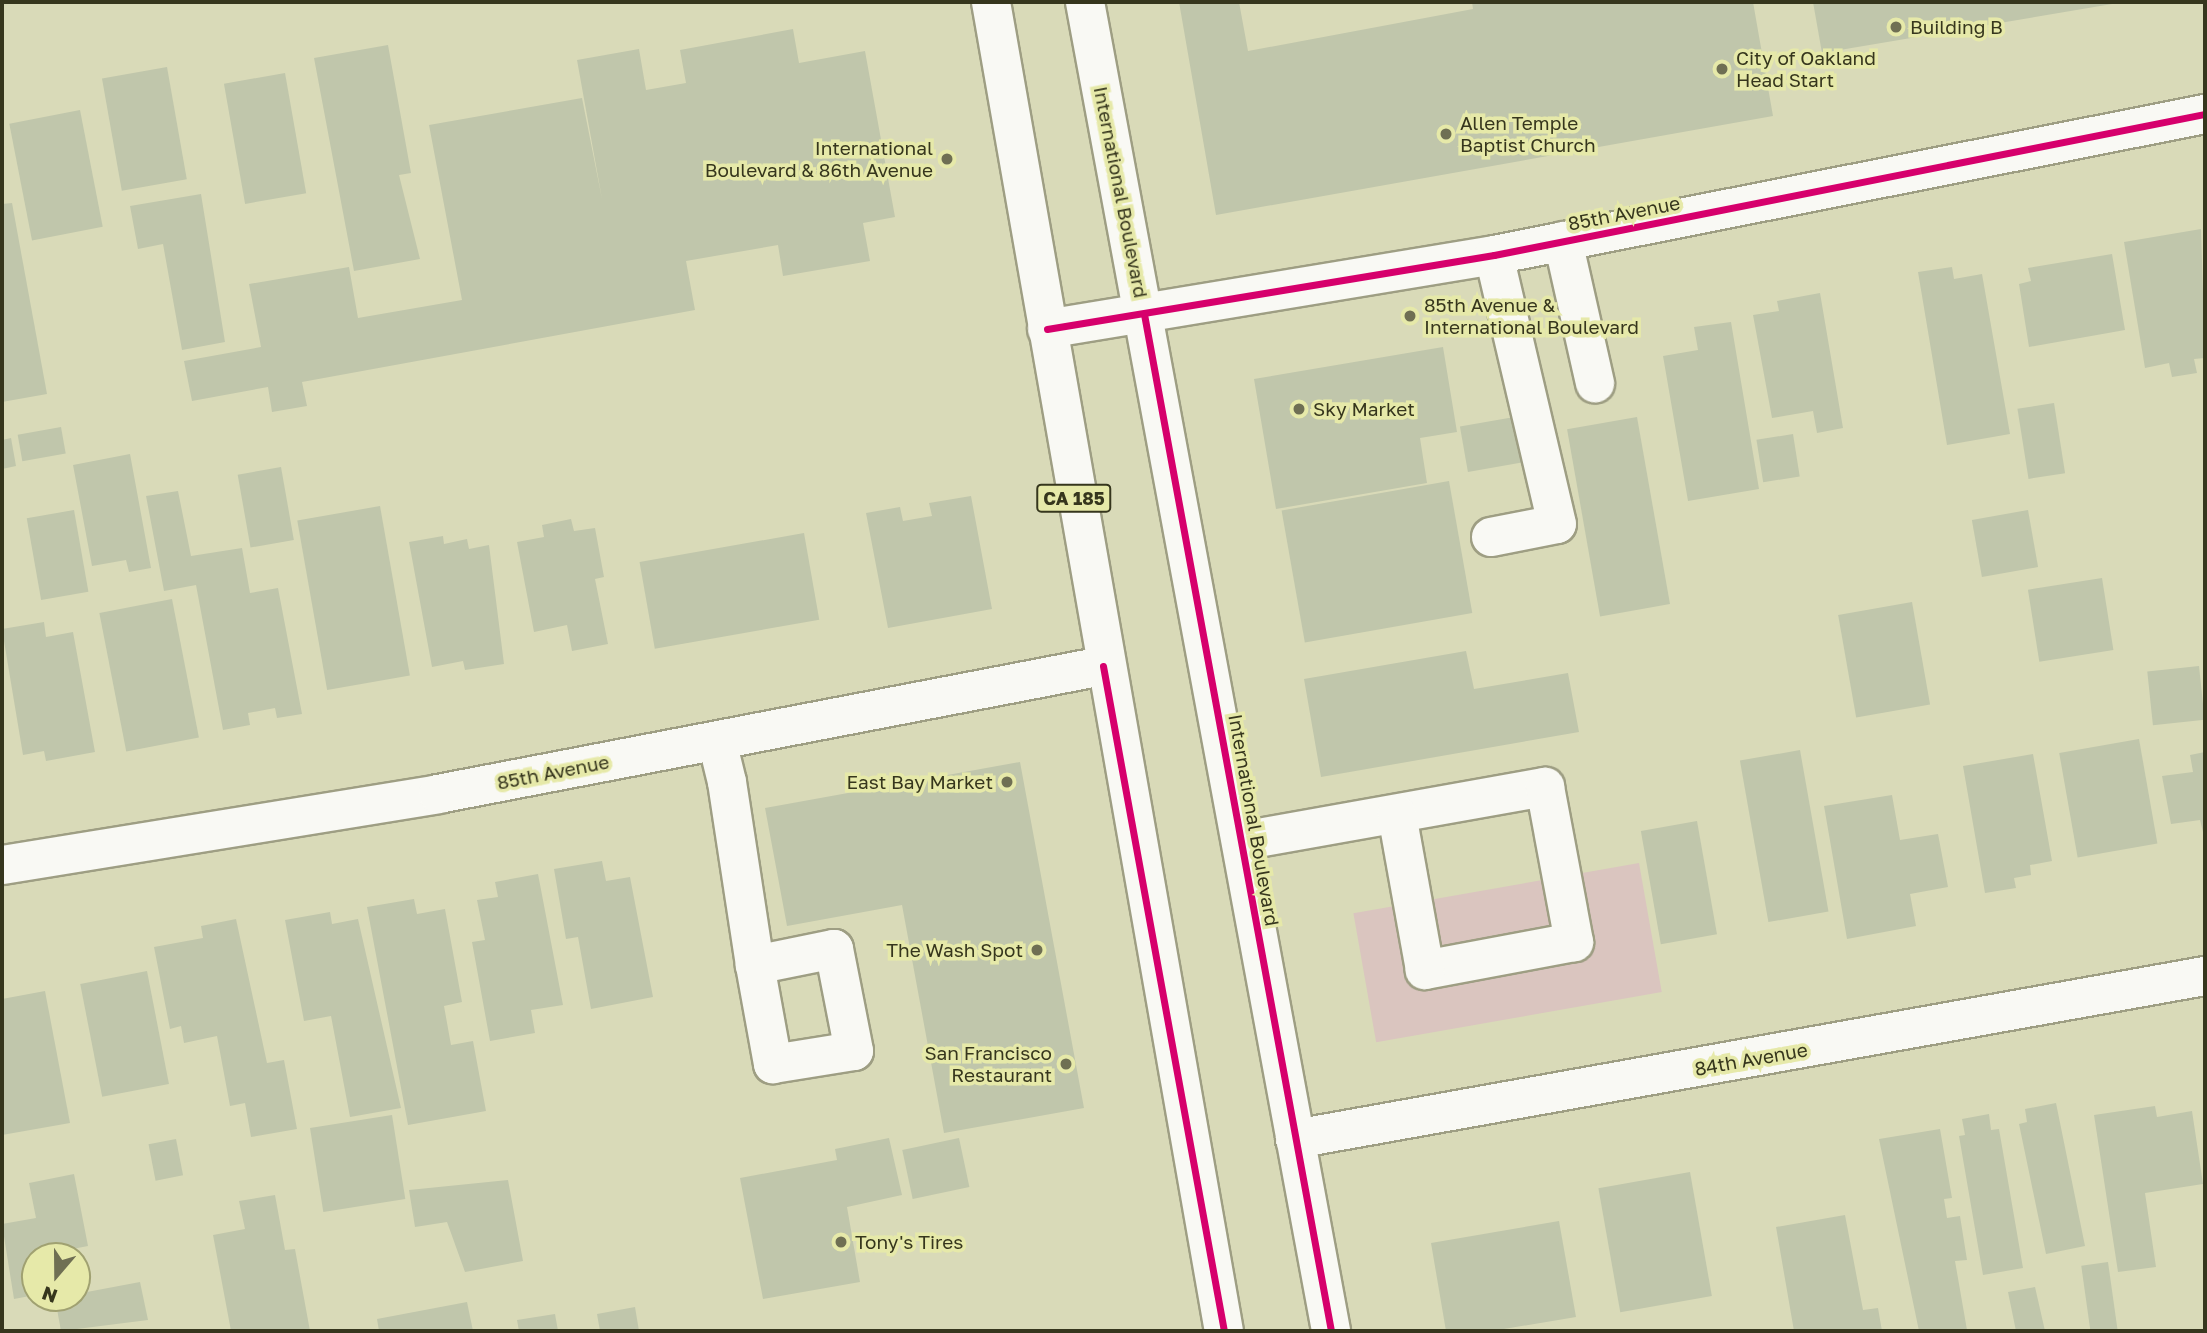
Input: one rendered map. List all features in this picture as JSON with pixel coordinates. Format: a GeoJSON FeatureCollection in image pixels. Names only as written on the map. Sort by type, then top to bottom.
{"type":"FeatureCollection","features":[{"type":"Feature","properties":{"kind":"street","name":"CA 185"},"geometry":{"type":"LineString","coordinates":[[991,2],[1103,666],[1224,1331]]}},
{"type":"Feature","properties":{"kind":"street","name":"International Boulevard"},"geometry":{"type":"LineString","coordinates":[[1085,2],[1331,1331]]}},
{"type":"Feature","properties":{"kind":"street","name":"85th Avenue"},"geometry":{"type":"LineString","coordinates":[[1047,329],[1494,255],[2205,114]]}},
{"type":"Feature","properties":{"kind":"street"},"geometry":{"type":"LineString","coordinates":[[1563,241],[1595,383]]}},
{"type":"Feature","properties":{"kind":"street"},"geometry":{"type":"LineString","coordinates":[[1491,537],[1557,524],[1494,255]]}},
{"type":"Feature","properties":{"kind":"street","name":"85th Avenue"},"geometry":{"type":"LineString","coordinates":[[2,864],[718,741],[1103,666]]}},
{"type":"Feature","properties":{"kind":"street"},"geometry":{"type":"LineString","coordinates":[[718,741],[755,965]]}},
{"type":"Feature","properties":{"kind":"street"},"geometry":{"type":"LineString","coordinates":[[1241,841],[1545,787],[1574,942],[1424,970],[1397,815]]}},
{"type":"Feature","properties":{"kind":"street","name":"84th Avenue"},"geometry":{"type":"LineString","coordinates":[[1295,1139],[2205,976]]}},
{"type":"Feature","properties":{"kind":"shaded area"},"geometry":{"type":"Polygon","coordinates":[[[1639,863],[1662,992],[1376,1042],[1353,913],[1639,863]]]}},
{"type":"Feature","properties":{"kind":"building","name":"Allen Temple Baptist Church"},"geometry":{"type":"Polygon","coordinates":[[[1179,2],[1239,2],[1248,51],[1473,9],[1472,2],[1753,2],[1773,116],[1216,215],[1179,2]]]}},
{"type":"Feature","properties":{"kind":"building","name":"Building B"},"geometry":{"type":"Polygon","coordinates":[[[1813,2],[2118,2],[2118,3],[1822,53],[1813,2]]]}},
{"type":"Feature","properties":{"kind":"building"},"geometry":{"type":"Polygon","coordinates":[[[793,29],[799,63],[865,51],[895,217],[863,223],[870,261],[783,276],[778,245],[686,261],[695,310],[302,382],[307,406],[272,412],[268,387],[192,401],[184,361],[261,347],[249,284],[349,267],[358,318],[462,300],[429,125],[582,98],[602,199],[577,60],[639,49],[646,90],[686,83],[680,50],[793,29]]]}},
{"type":"Feature","properties":{"kind":"building"},"geometry":{"type":"Polygon","coordinates":[[[388,45],[411,173],[399,175],[420,259],[354,271],[314,58],[388,45]]]}},
{"type":"Feature","properties":{"kind":"building"},"geometry":{"type":"Polygon","coordinates":[[[167,67],[187,179],[122,191],[102,78],[167,67]]]}},
{"type":"Feature","properties":{"kind":"building"},"geometry":{"type":"Polygon","coordinates":[[[285,73],[306,193],[245,204],[224,84],[285,73]]]}},
{"type":"Feature","properties":{"kind":"building"},"geometry":{"type":"Polygon","coordinates":[[[80,110],[103,227],[32,241],[9,124],[80,110]]]}},
{"type":"Feature","properties":{"kind":"building"},"geometry":{"type":"Polygon","coordinates":[[[201,194],[225,342],[182,350],[163,244],[138,249],[130,206],[201,194]]]}},
{"type":"Feature","properties":{"kind":"building"},"geometry":{"type":"Polygon","coordinates":[[[12,203],[47,394],[2,402],[2,204],[12,203]]]}},
{"type":"Feature","properties":{"kind":"building"},"geometry":{"type":"Polygon","coordinates":[[[2201,229],[2205,358],[2194,359],[2197,373],[2172,377],[2169,363],[2145,368],[2124,242],[2201,229]]]}},
{"type":"Feature","properties":{"kind":"building"},"geometry":{"type":"Polygon","coordinates":[[[2112,254],[2125,330],[2029,347],[2019,284],[2031,281],[2028,268],[2112,254]]]}},
{"type":"Feature","properties":{"kind":"building"},"geometry":{"type":"Polygon","coordinates":[[[1952,267],[1954,279],[1982,274],[2010,434],[1947,445],[1918,272],[1952,267]]]}},
{"type":"Feature","properties":{"kind":"building"},"geometry":{"type":"Polygon","coordinates":[[[1820,293],[1843,428],[1817,433],[1813,411],[1772,418],[1753,315],[1779,311],[1777,301],[1820,293]]]}},
{"type":"Feature","properties":{"kind":"building"},"geometry":{"type":"Polygon","coordinates":[[[1731,322],[1759,489],[1688,501],[1663,356],[1698,350],[1694,327],[1731,322]]]}},
{"type":"Feature","properties":{"kind":"building"},"geometry":{"type":"Polygon","coordinates":[[[1443,347],[1457,432],[1420,438],[1427,483],[1276,509],[1254,379],[1443,347]]]}},
{"type":"Feature","properties":{"kind":"building"},"geometry":{"type":"Polygon","coordinates":[[[2054,403],[2065,473],[2029,479],[2017,409],[2054,403]]]}},
{"type":"Feature","properties":{"kind":"building"},"geometry":{"type":"Polygon","coordinates":[[[1520,416],[1528,461],[1468,472],[1460,427],[1520,416]]]}},
{"type":"Feature","properties":{"kind":"building"},"geometry":{"type":"Polygon","coordinates":[[[1637,417],[1670,604],[1600,616],[1567,429],[1637,417]]]}},
{"type":"Feature","properties":{"kind":"building"},"geometry":{"type":"Polygon","coordinates":[[[61,427],[66,454],[22,461],[18,435],[61,427]]]}},
{"type":"Feature","properties":{"kind":"building"},"geometry":{"type":"Polygon","coordinates":[[[1793,434],[1800,476],[1763,482],[1756,440],[1793,434]]]}},
{"type":"Feature","properties":{"kind":"building"},"geometry":{"type":"Polygon","coordinates":[[[11,438],[16,466],[2,469],[2,440],[11,438]]]}},
{"type":"Feature","properties":{"kind":"building"},"geometry":{"type":"Polygon","coordinates":[[[130,454],[151,568],[129,572],[126,560],[92,566],[73,465],[130,454]]]}},
{"type":"Feature","properties":{"kind":"building"},"geometry":{"type":"Polygon","coordinates":[[[281,467],[294,540],[251,548],[238,475],[281,467]]]}},
{"type":"Feature","properties":{"kind":"building"},"geometry":{"type":"Polygon","coordinates":[[[1449,481],[1472,613],[1305,642],[1282,511],[1449,481]]]}},
{"type":"Feature","properties":{"kind":"building"},"geometry":{"type":"Polygon","coordinates":[[[178,491],[191,556],[242,548],[250,593],[278,588],[302,714],[277,718],[275,708],[248,713],[250,725],[223,730],[196,585],[164,591],[146,496],[178,491]]]}},
{"type":"Feature","properties":{"kind":"building"},"geometry":{"type":"Polygon","coordinates":[[[971,496],[992,609],[888,628],[866,513],[900,507],[903,521],[932,516],[929,503],[971,496]]]}},
{"type":"Feature","properties":{"kind":"building"},"geometry":{"type":"Polygon","coordinates":[[[380,506],[410,675],[327,690],[297,521],[380,506]]]}},
{"type":"Feature","properties":{"kind":"building"},"geometry":{"type":"Polygon","coordinates":[[[74,510],[88,592],[41,600],[27,518],[74,510]]]}},
{"type":"Feature","properties":{"kind":"building"},"geometry":{"type":"Polygon","coordinates":[[[2028,510],[2038,567],[1982,577],[1972,520],[2028,510]]]}},
{"type":"Feature","properties":{"kind":"building"},"geometry":{"type":"Polygon","coordinates":[[[571,519],[574,531],[595,528],[604,577],[595,579],[608,644],[572,651],[567,625],[534,632],[517,542],[544,537],[542,525],[571,519]]]}},
{"type":"Feature","properties":{"kind":"building"},"geometry":{"type":"Polygon","coordinates":[[[804,533],[819,620],[655,649],[640,562],[804,533]]]}},
{"type":"Feature","properties":{"kind":"building"},"geometry":{"type":"Polygon","coordinates":[[[443,536],[444,544],[467,539],[469,549],[489,545],[504,664],[465,670],[463,661],[432,667],[409,542],[443,536]]]}},
{"type":"Feature","properties":{"kind":"building"},"geometry":{"type":"Polygon","coordinates":[[[2102,578],[2113,650],[2039,662],[2028,590],[2102,578]]]}},
{"type":"Feature","properties":{"kind":"building"},"geometry":{"type":"Polygon","coordinates":[[[172,599],[199,737],[126,752],[99,613],[172,599]]]}},
{"type":"Feature","properties":{"kind":"building"},"geometry":{"type":"Polygon","coordinates":[[[1912,602],[1930,704],[1856,717],[1838,615],[1912,602]]]}},
{"type":"Feature","properties":{"kind":"building"},"geometry":{"type":"Polygon","coordinates":[[[44,622],[46,637],[73,632],[95,752],[46,761],[44,751],[23,755],[2,629],[44,622]]]}},
{"type":"Feature","properties":{"kind":"building"},"geometry":{"type":"Polygon","coordinates":[[[1466,651],[1474,689],[1568,673],[1579,732],[1321,777],[1304,679],[1466,651]]]}},
{"type":"Feature","properties":{"kind":"building"},"geometry":{"type":"Polygon","coordinates":[[[2199,666],[2205,720],[2153,725],[2147,671],[2199,666]]]}},
{"type":"Feature","properties":{"kind":"building"},"geometry":{"type":"Polygon","coordinates":[[[2139,739],[2157,843],[2078,857],[2059,753],[2139,739]]]}},
{"type":"Feature","properties":{"kind":"building"},"geometry":{"type":"Polygon","coordinates":[[[1800,750],[1828,912],[1768,922],[1740,761],[1800,750]]]}},
{"type":"Feature","properties":{"kind":"building"},"geometry":{"type":"Polygon","coordinates":[[[2205,752],[2204,836],[2200,820],[2171,824],[2162,776],[2193,772],[2190,755],[2205,752]]]}},
{"type":"Feature","properties":{"kind":"building"},"geometry":{"type":"Polygon","coordinates":[[[2033,754],[2052,861],[2030,865],[2031,875],[2014,878],[2016,888],[1985,893],[1963,766],[2033,754]]]}},
{"type":"Feature","properties":{"kind":"building"},"geometry":{"type":"Polygon","coordinates":[[[1020,762],[1084,1108],[944,1133],[902,905],[787,926],[765,808],[1020,762]]]}},
{"type":"Feature","properties":{"kind":"building"},"geometry":{"type":"Polygon","coordinates":[[[1892,795],[1900,840],[1938,834],[1948,887],[1910,894],[1916,926],[1847,939],[1824,806],[1892,795]]]}},
{"type":"Feature","properties":{"kind":"building"},"geometry":{"type":"Polygon","coordinates":[[[1697,821],[1717,934],[1661,944],[1641,831],[1697,821]]]}},
{"type":"Feature","properties":{"kind":"building"},"geometry":{"type":"Polygon","coordinates":[[[602,861],[606,881],[630,877],[653,997],[591,1009],[578,937],[566,939],[554,869],[602,861]]]}},
{"type":"Feature","properties":{"kind":"building"},"geometry":{"type":"Polygon","coordinates":[[[538,874],[563,1005],[531,1010],[535,1033],[490,1041],[472,942],[485,940],[477,900],[498,897],[495,882],[538,874]]]}},
{"type":"Feature","properties":{"kind":"building"},"geometry":{"type":"Polygon","coordinates":[[[414,899],[417,914],[445,909],[462,1002],[444,1006],[451,1045],[473,1041],[486,1111],[408,1125],[367,907],[414,899]]]}},
{"type":"Feature","properties":{"kind":"building"},"geometry":{"type":"Polygon","coordinates":[[[330,912],[332,924],[358,919],[401,1108],[350,1117],[331,1016],[304,1021],[285,920],[330,912]]]}},
{"type":"Feature","properties":{"kind":"building"},"geometry":{"type":"Polygon","coordinates":[[[236,919],[267,1063],[284,1060],[297,1129],[251,1137],[245,1103],[230,1106],[217,1036],[184,1043],[181,1026],[170,1029],[154,947],[203,938],[201,926],[236,919]]]}},
{"type":"Feature","properties":{"kind":"building"},"geometry":{"type":"Polygon","coordinates":[[[147,971],[169,1084],[102,1097],[80,984],[147,971]]]}},
{"type":"Feature","properties":{"kind":"building"},"geometry":{"type":"Polygon","coordinates":[[[45,991],[70,1123],[2,1135],[2,999],[45,991]]]}},
{"type":"Feature","properties":{"kind":"building"},"geometry":{"type":"Polygon","coordinates":[[[2056,1103],[2085,1246],[2046,1254],[2019,1124],[2027,1122],[2025,1109],[2056,1103]]]}},
{"type":"Feature","properties":{"kind":"building"},"geometry":{"type":"Polygon","coordinates":[[[2155,1106],[2157,1117],[2192,1111],[2203,1184],[2145,1193],[2156,1267],[2118,1272],[2094,1115],[2155,1106]]]}},
{"type":"Feature","properties":{"kind":"building"},"geometry":{"type":"Polygon","coordinates":[[[1989,1114],[1991,1130],[1999,1129],[2023,1268],[1983,1275],[1959,1136],[1965,1135],[1962,1119],[1989,1114]]]}},
{"type":"Feature","properties":{"kind":"building"},"geometry":{"type":"Polygon","coordinates":[[[392,1115],[405,1199],[323,1212],[310,1128],[392,1115]]]}},
{"type":"Feature","properties":{"kind":"building"},"geometry":{"type":"Polygon","coordinates":[[[1940,1129],[1952,1198],[1944,1199],[1947,1218],[1960,1216],[1967,1260],[1955,1261],[1967,1330],[1919,1331],[1879,1139],[1940,1129]]]}},
{"type":"Feature","properties":{"kind":"building"},"geometry":{"type":"Polygon","coordinates":[[[889,1138],[902,1195],[847,1207],[860,1282],[763,1299],[740,1178],[837,1160],[835,1149],[889,1138]]]}},
{"type":"Feature","properties":{"kind":"building"},"geometry":{"type":"Polygon","coordinates":[[[959,1138],[969,1187],[913,1199],[902,1150],[959,1138]]]}},
{"type":"Feature","properties":{"kind":"building"},"geometry":{"type":"Polygon","coordinates":[[[176,1139],[183,1175],[156,1181],[149,1144],[176,1139]]]}},
{"type":"Feature","properties":{"kind":"building"},"geometry":{"type":"Polygon","coordinates":[[[1690,1172],[1712,1296],[1620,1312],[1598,1188],[1690,1172]]]}},
{"type":"Feature","properties":{"kind":"building"},"geometry":{"type":"Polygon","coordinates":[[[74,1174],[87,1242],[21,1242],[21,1298],[14,1299],[2,1224],[36,1218],[29,1183],[74,1174]]]}},
{"type":"Feature","properties":{"kind":"building"},"geometry":{"type":"Polygon","coordinates":[[[508,1180],[523,1261],[465,1272],[447,1222],[415,1227],[409,1190],[508,1180]]]}},
{"type":"Feature","properties":{"kind":"building"},"geometry":{"type":"Polygon","coordinates":[[[275,1195],[285,1250],[295,1249],[310,1331],[231,1331],[213,1235],[245,1229],[239,1201],[275,1195]]]}},
{"type":"Feature","properties":{"kind":"building"},"geometry":{"type":"Polygon","coordinates":[[[1845,1215],[1863,1310],[1878,1308],[1882,1331],[1794,1331],[1776,1227],[1845,1215]]]}},
{"type":"Feature","properties":{"kind":"building"},"geometry":{"type":"Polygon","coordinates":[[[1559,1221],[1576,1317],[1492,1331],[1446,1331],[1431,1243],[1559,1221]]]}},
{"type":"Feature","properties":{"kind":"building"},"geometry":{"type":"Polygon","coordinates":[[[2108,1262],[2118,1331],[2090,1331],[2081,1266],[2108,1262]]]}},
{"type":"Feature","properties":{"kind":"building"},"geometry":{"type":"Polygon","coordinates":[[[140,1282],[148,1320],[61,1331],[58,1312],[91,1312],[91,1291],[140,1282]]]}},
{"type":"Feature","properties":{"kind":"building"},"geometry":{"type":"Polygon","coordinates":[[[2035,1287],[2045,1331],[2016,1331],[2008,1292],[2035,1287]]]}},
{"type":"Feature","properties":{"kind":"building"},"geometry":{"type":"Polygon","coordinates":[[[467,1302],[473,1331],[379,1331],[377,1319],[467,1302]]]}},
{"type":"Feature","properties":{"kind":"building"},"geometry":{"type":"Polygon","coordinates":[[[635,1307],[639,1331],[600,1331],[597,1314],[635,1307]]]}},
{"type":"Feature","properties":{"kind":"building"},"geometry":{"type":"Polygon","coordinates":[[[555,1314],[558,1331],[519,1331],[517,1320],[555,1314]]]}},
{"type":"Feature","properties":{"kind":"cycle path"},"geometry":{"type":"LineString","coordinates":[[1047,329],[1494,255],[2205,114]]}},
{"type":"Feature","properties":{"kind":"cycle path"},"geometry":{"type":"LineString","coordinates":[[1144,314],[1331,1331]]}},
{"type":"Feature","properties":{"kind":"cycle path"},"geometry":{"type":"LineString","coordinates":[[1103,666],[1224,1331]]}},
{"type":"Feature","properties":{"kind":"place","name":"Building B"},"geometry":{"type":"Point","coordinates":[1896,27]}},
{"type":"Feature","properties":{"kind":"place","name":"City of Oakland Head Start"},"geometry":{"type":"Point","coordinates":[1722,69]}},
{"type":"Feature","properties":{"kind":"place","name":"Allen Temple Baptist Church"},"geometry":{"type":"Point","coordinates":[1446,134]}},
{"type":"Feature","properties":{"kind":"place","name":"International Boulevard & 86th Avenue"},"geometry":{"type":"Point","coordinates":[947,159]}},
{"type":"Feature","properties":{"kind":"place","name":"85th Avenue & International Boulevard"},"geometry":{"type":"Point","coordinates":[1410,316]}},
{"type":"Feature","properties":{"kind":"place","name":"Sky Market"},"geometry":{"type":"Point","coordinates":[1299,409]}},
{"type":"Feature","properties":{"kind":"place","name":"East Bay Market"},"geometry":{"type":"Point","coordinates":[1007,782]}},
{"type":"Feature","properties":{"kind":"place","name":"The Wash Spot"},"geometry":{"type":"Point","coordinates":[1037,950]}},
{"type":"Feature","properties":{"kind":"place","name":"San Francisco Restaurant"},"geometry":{"type":"Point","coordinates":[1066,1064]}},
{"type":"Feature","properties":{"kind":"place","name":"Tony's Tires"},"geometry":{"type":"Point","coordinates":[841,1242]}}]}
